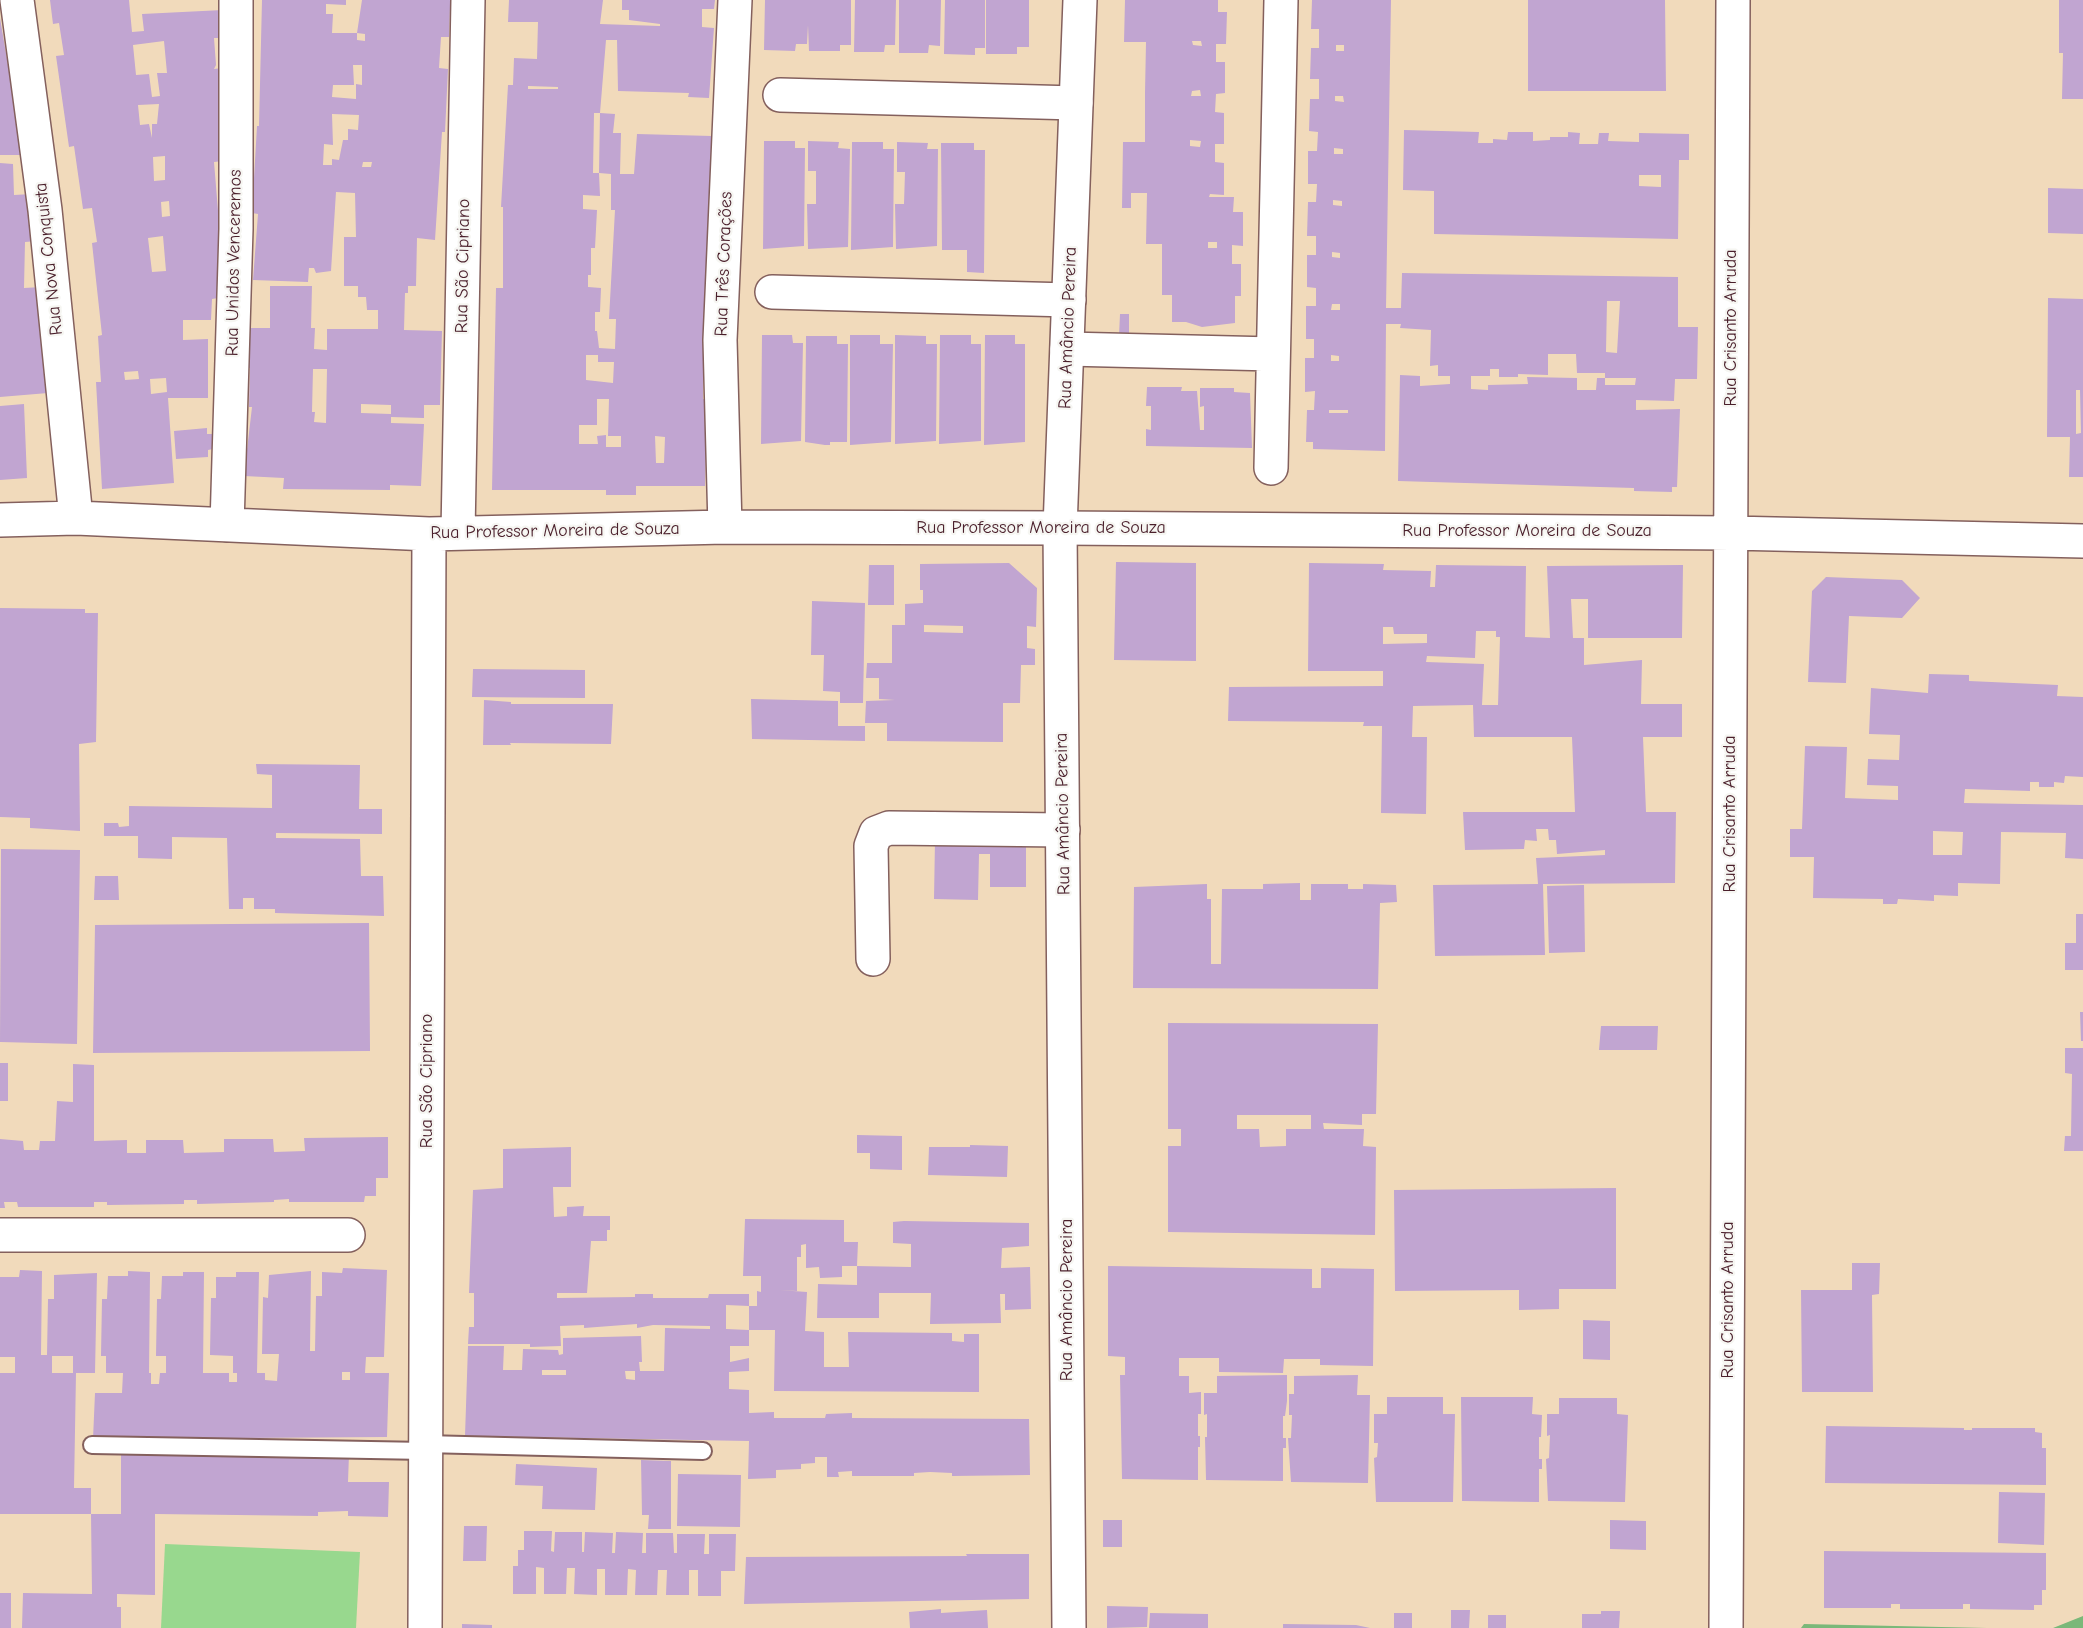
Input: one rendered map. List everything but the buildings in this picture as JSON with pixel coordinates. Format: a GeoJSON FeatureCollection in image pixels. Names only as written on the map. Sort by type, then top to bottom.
{"type":"FeatureCollection","features":[{"type":"Feature","properties":{"kind":"street","name":"Rua Nova Conquista"},"geometry":{"type":"LineString","coordinates":[[17,0],[45,210],[76,518]]}},
{"type":"Feature","properties":{"kind":"street","name":"Rua Unidos Venceremos"},"geometry":{"type":"LineString","coordinates":[[227,525],[236,230],[236,0]]}},
{"type":"Feature","properties":{"kind":"street","name":"Rua São Cipriano"},"geometry":{"type":"LineString","coordinates":[[425,1628],[425,1447],[444,533],[468,0]]}},
{"type":"Feature","properties":{"kind":"street","name":"Rua Três Corações"},"geometry":{"type":"LineString","coordinates":[[724,528],[720,340],[735,0]]}},
{"type":"Feature","properties":{"kind":"street","name":"Rua Amâncio Pereira"},"geometry":{"type":"LineString","coordinates":[[1069,1628],[1060,528],[1080,0]]}},
{"type":"Feature","properties":{"kind":"street"},"geometry":{"type":"LineString","coordinates":[[1270,468],[1281,0]]}},
{"type":"Feature","properties":{"kind":"street","name":"Rua Crisanto Arruda"},"geometry":{"type":"LineString","coordinates":[[1726,1628],[1733,0]]}},
{"type":"Feature","properties":{"kind":"street"},"geometry":{"type":"LineString","coordinates":[[780,95],[1076,103]]}},
{"type":"Feature","properties":{"kind":"street"},"geometry":{"type":"LineString","coordinates":[[772,292],[1069,300]]}},
{"type":"Feature","properties":{"kind":"street"},"geometry":{"type":"LineString","coordinates":[[1067,350],[1273,354]]}},
{"type":"Feature","properties":{"kind":"street","name":"Rua Professor Moreira de Souza"},"geometry":{"type":"LineString","coordinates":[[0,520],[76,518],[444,533],[724,528],[1060,528],[1731,533],[2083,542]]}},
{"type":"Feature","properties":{"kind":"street"},"geometry":{"type":"LineString","coordinates":[[873,959],[871,846],[876,833],[889,828],[1063,830]]}},
{"type":"Feature","properties":{"kind":"street"},"geometry":{"type":"LineString","coordinates":[[0,1235],[348,1235]]}},
{"type":"Feature","properties":{"kind":"lane"},"geometry":{"type":"LineString","coordinates":[[92,1445],[703,1451]]}},
{"type":"Feature","properties":{"kind":"green space"},"geometry":{"type":"Polygon","coordinates":[[[165,1544],[360,1552],[356,1628],[161,1628],[165,1544]]]}},
{"type":"Feature","properties":{"kind":"green space"},"geometry":{"type":"Polygon","coordinates":[[[2083,1616],[2083,1628],[2053,1628],[2083,1616]]]}},
{"type":"Feature","properties":{"kind":"green space"},"geometry":{"type":"Polygon","coordinates":[[[1804,1624],[1987,1628],[1801,1628],[1804,1624]]]}}]}
